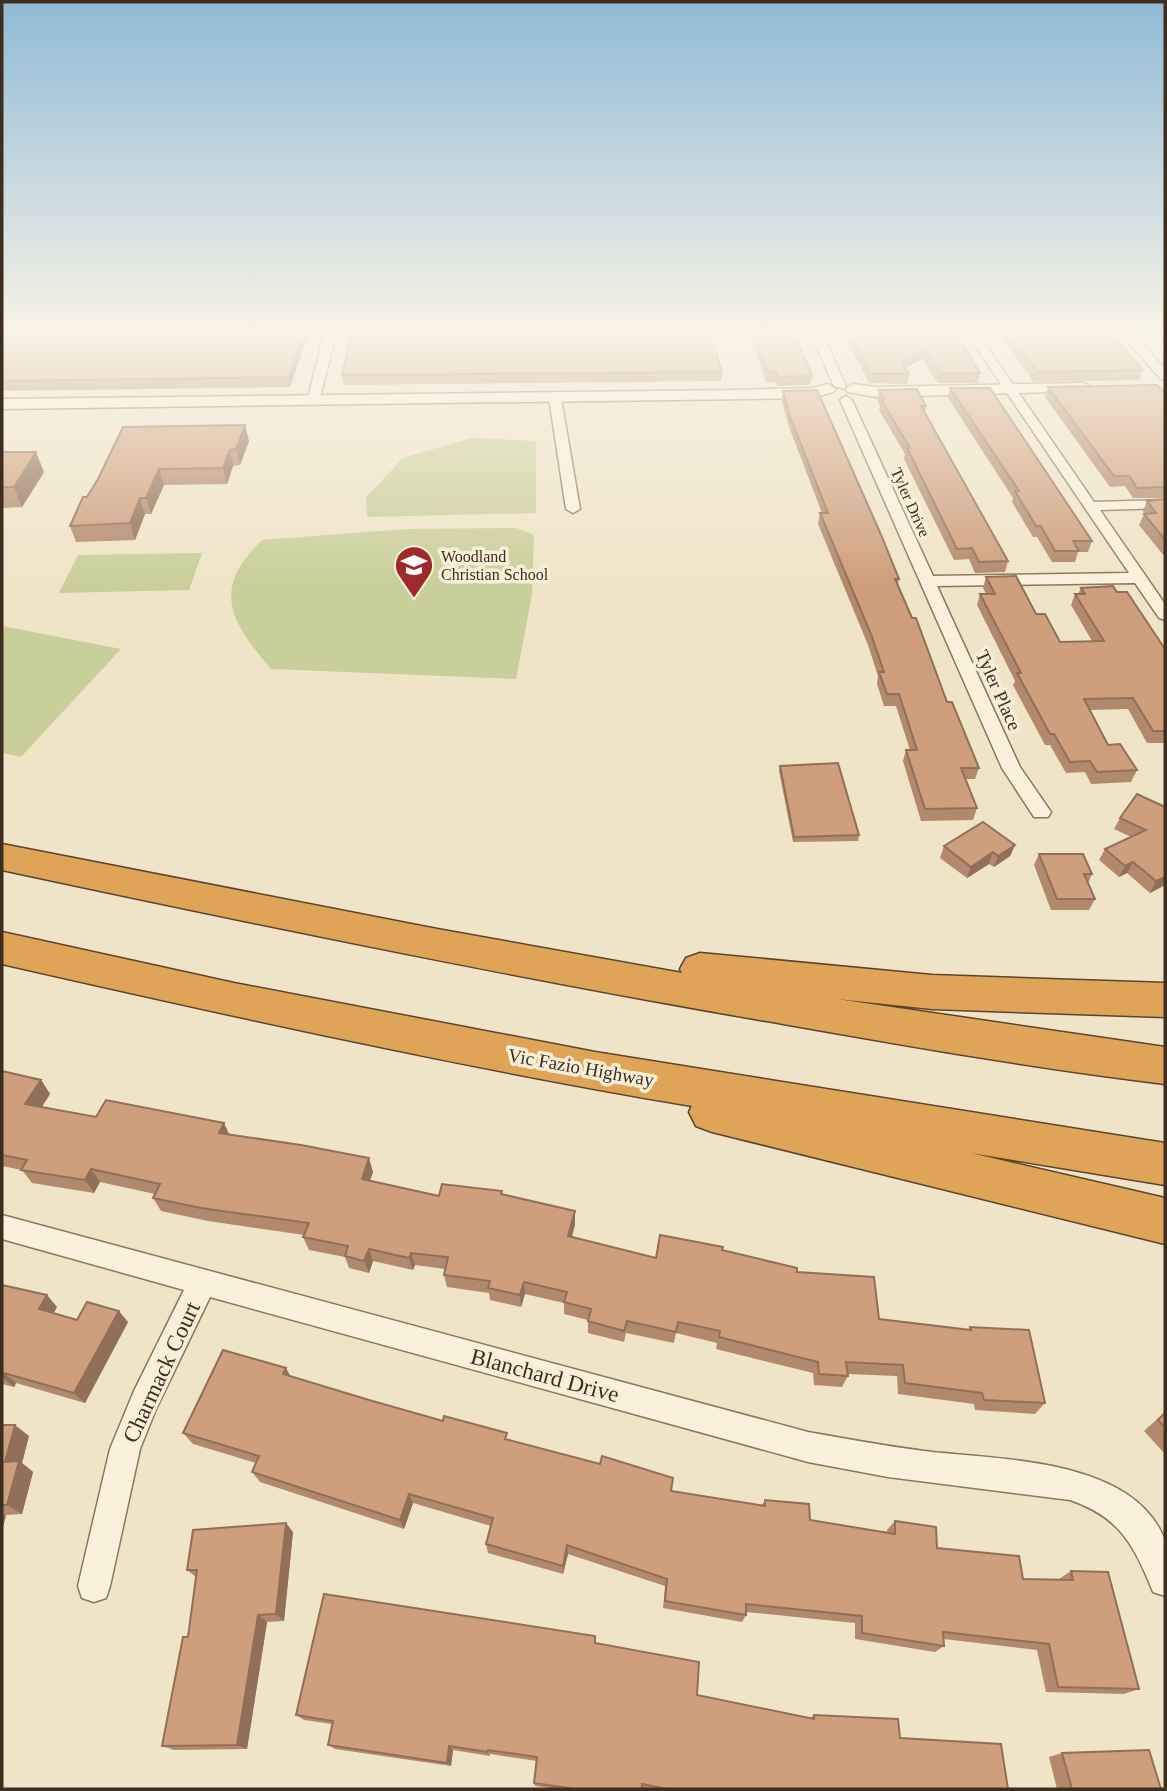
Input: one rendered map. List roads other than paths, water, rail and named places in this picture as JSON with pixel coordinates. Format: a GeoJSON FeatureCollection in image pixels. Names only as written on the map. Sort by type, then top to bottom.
{"type":"FeatureCollection","features":[{"type":"Feature","properties":{"kind":"highway"},"geometry":{"type":"LineString","coordinates":[[2,857],[363,932],[719,997],[1165,1066]]}},
{"type":"Feature","properties":{"kind":"highway"},"geometry":{"type":"LineString","coordinates":[[363,932],[828,984],[932,992],[1165,1000]]}},
{"type":"Feature","properties":{"kind":"highway","name":"Vic Fazio Highway"},"geometry":{"type":"LineString","coordinates":[[2,948],[234,1000],[595,1071],[1165,1164]]}},
{"type":"Feature","properties":{"kind":"highway"},"geometry":{"type":"LineString","coordinates":[[595,1071],[717,1114],[1165,1221]]}},
{"type":"Feature","properties":{"kind":"street"},"geometry":{"type":"LineString","coordinates":[[558,415],[573,509]]}},
{"type":"Feature","properties":{"kind":"street","name":"Tyler Drive"},"geometry":{"type":"LineString","coordinates":[[848,415],[927,581]]}},
{"type":"Feature","properties":{"kind":"street"},"geometry":{"type":"LineString","coordinates":[[1027,415],[1165,615]]}},
{"type":"Feature","properties":{"kind":"street"},"geometry":{"type":"LineString","coordinates":[[1090,506],[1165,504]]}},
{"type":"Feature","properties":{"kind":"street"},"geometry":{"type":"LineString","coordinates":[[927,581],[1139,578]]}},
{"type":"Feature","properties":{"kind":"street","name":"Tyler Place"},"geometry":{"type":"LineString","coordinates":[[927,581],[1011,768],[1041,812]]}},
{"type":"Feature","properties":{"kind":"street","name":"Blanchard Drive"},"geometry":{"type":"LineString","coordinates":[[2,1227],[808,1447],[888,1462],[1070,1484],[1095,1491],[1133,1517],[1147,1538],[1165,1580]]}},
{"type":"Feature","properties":{"kind":"street","name":"Charmack Court"},"geometry":{"type":"LineString","coordinates":[[94,1586],[125,1449],[144,1401],[202,1282]]}},
{"type":"Feature","properties":{"kind":"place","name":"Woodland Christian School"},"geometry":{"type":"Point","coordinates":[414,599]}}]}
